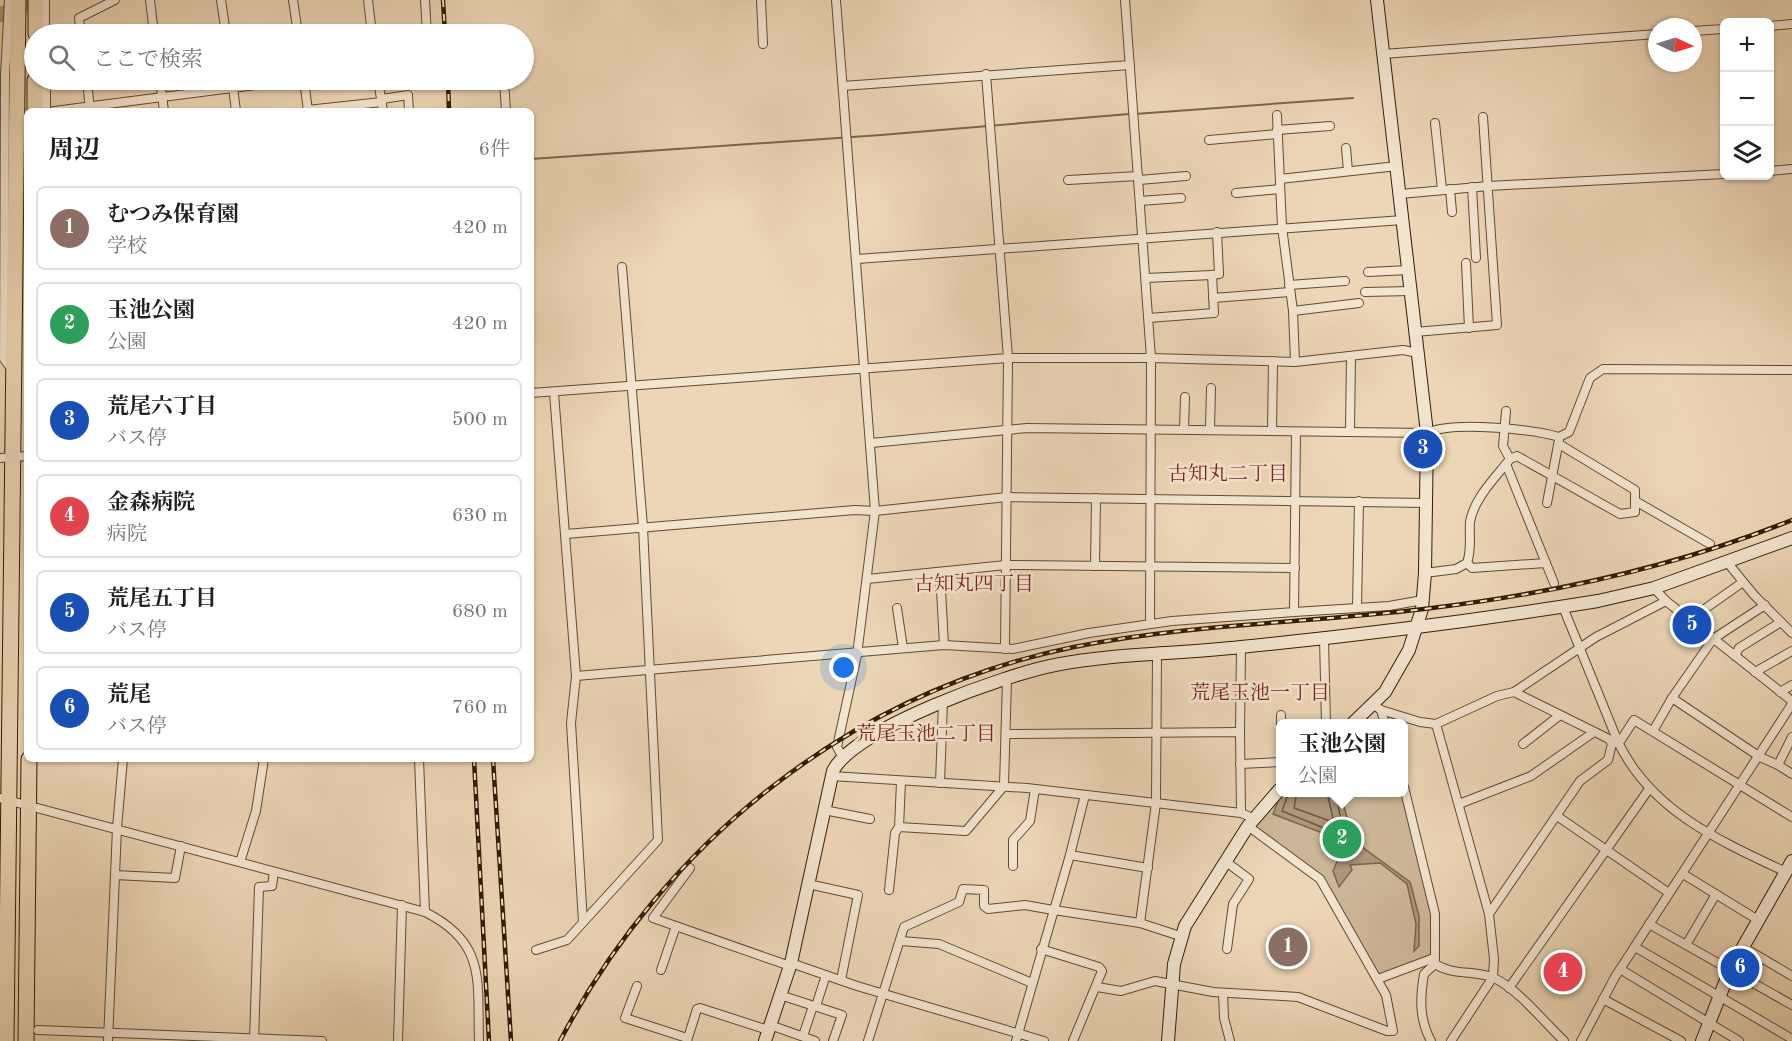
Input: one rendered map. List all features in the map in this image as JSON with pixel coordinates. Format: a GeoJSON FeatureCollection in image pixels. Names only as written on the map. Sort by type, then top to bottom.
{"type":"FeatureCollection","features":[{"type":"Feature","properties":{"kind":"highway"},"geometry":{"type":"LineString","coordinates":[[6,1041],[3,1023],[5,620],[13,457],[10,215],[14,26],[18,0]]}},
{"type":"Feature","properties":{"kind":"highway"},"geometry":{"type":"LineString","coordinates":[[36,0],[39,24]]}},
{"type":"Feature","properties":{"kind":"highway"},"geometry":{"type":"LineString","coordinates":[[35,108],[36,90]]}},
{"type":"Feature","properties":{"kind":"highway"},"geometry":{"type":"LineString","coordinates":[[26,1041],[29,762]]}},
{"type":"Feature","properties":{"kind":"street"},"geometry":{"type":"LineString","coordinates":[[9,0],[14,26],[5,117],[10,215]]}},
{"type":"Feature","properties":{"kind":"street"},"geometry":{"type":"LineString","coordinates":[[39,24],[45,0]]}},
{"type":"Feature","properties":{"kind":"street"},"geometry":{"type":"LineString","coordinates":[[80,24],[79,18],[115,0]]}},
{"type":"Feature","properties":{"kind":"street"},"geometry":{"type":"LineString","coordinates":[[150,0],[153,24]]}},
{"type":"Feature","properties":{"kind":"street"},"geometry":{"type":"LineString","coordinates":[[221,0],[225,24]]}},
{"type":"Feature","properties":{"kind":"street"},"geometry":{"type":"LineString","coordinates":[[293,0],[297,24]]}},
{"type":"Feature","properties":{"kind":"street"},"geometry":{"type":"LineString","coordinates":[[368,0],[371,24]]}},
{"type":"Feature","properties":{"kind":"street"},"geometry":{"type":"LineString","coordinates":[[425,0],[426,24]]}},
{"type":"Feature","properties":{"kind":"street"},"geometry":{"type":"LineString","coordinates":[[761,0],[763,44]]}},
{"type":"Feature","properties":{"kind":"street"},"geometry":{"type":"LineString","coordinates":[[836,0],[872,443],[875,511],[857,654],[837,740],[837,751],[843,758]]}},
{"type":"Feature","properties":{"kind":"street"},"geometry":{"type":"LineString","coordinates":[[1125,0],[1151,358],[1150,624]]}},
{"type":"Feature","properties":{"kind":"street"},"geometry":{"type":"LineString","coordinates":[[1358,719],[1377,707],[1397,674],[1418,626],[1425,573],[1427,433],[1377,0]]}},
{"type":"Feature","properties":{"kind":"street"},"geometry":{"type":"LineString","coordinates":[[1774,26],[1792,24]]}},
{"type":"Feature","properties":{"kind":"street"},"geometry":{"type":"LineString","coordinates":[[1702,30],[1720,29]]}},
{"type":"Feature","properties":{"kind":"street"},"geometry":{"type":"LineString","coordinates":[[1383,54],[1648,35]]}},
{"type":"Feature","properties":{"kind":"street"},"geometry":{"type":"LineString","coordinates":[[843,86],[1130,64]]}},
{"type":"Feature","properties":{"kind":"street"},"geometry":{"type":"LineString","coordinates":[[986,74],[1008,358],[1005,649]]}},
{"type":"Feature","properties":{"kind":"street"},"geometry":{"type":"LineString","coordinates":[[46,90],[46,108]]}},
{"type":"Feature","properties":{"kind":"street"},"geometry":{"type":"LineString","coordinates":[[88,90],[90,108],[198,90]]}},
{"type":"Feature","properties":{"kind":"street"},"geometry":{"type":"LineString","coordinates":[[161,90],[164,108]]}},
{"type":"Feature","properties":{"kind":"street"},"geometry":{"type":"LineString","coordinates":[[234,90],[236,108]]}},
{"type":"Feature","properties":{"kind":"street"},"geometry":{"type":"LineString","coordinates":[[305,90],[308,108]]}},
{"type":"Feature","properties":{"kind":"street"},"geometry":{"type":"LineString","coordinates":[[505,90],[506,108]]}},
{"type":"Feature","properties":{"kind":"street"},"geometry":{"type":"LineString","coordinates":[[340,108],[382,104],[408,94],[409,108]]}},
{"type":"Feature","properties":{"kind":"street"},"geometry":{"type":"LineString","coordinates":[[1276,114],[1282,226],[1293,311],[1295,362]]}},
{"type":"Feature","properties":{"kind":"street"},"geometry":{"type":"LineString","coordinates":[[1415,333],[1497,325],[1483,117]]}},
{"type":"Feature","properties":{"kind":"street"},"geometry":{"type":"LineString","coordinates":[[1435,123],[1452,212]]}},
{"type":"Feature","properties":{"kind":"street"},"geometry":{"type":"LineString","coordinates":[[1209,140],[1330,126]]}},
{"type":"Feature","properties":{"kind":"street"},"geometry":{"type":"LineString","coordinates":[[1346,148],[1348,171]]}},
{"type":"Feature","properties":{"kind":"street"},"geometry":{"type":"LineString","coordinates":[[1280,179],[1396,166]]}},
{"type":"Feature","properties":{"kind":"street"},"geometry":{"type":"LineString","coordinates":[[1774,171],[1792,169]]}},
{"type":"Feature","properties":{"kind":"street"},"geometry":{"type":"LineString","coordinates":[[1400,194],[1472,187],[1720,174]]}},
{"type":"Feature","properties":{"kind":"street"},"geometry":{"type":"LineString","coordinates":[[1068,180],[1186,176]]}},
{"type":"Feature","properties":{"kind":"street"},"geometry":{"type":"LineString","coordinates":[[1472,187],[1476,258]]}},
{"type":"Feature","properties":{"kind":"street"},"geometry":{"type":"LineString","coordinates":[[1236,193],[1280,189]]}},
{"type":"Feature","properties":{"kind":"street"},"geometry":{"type":"LineString","coordinates":[[1140,201],[1181,198]]}},
{"type":"Feature","properties":{"kind":"street"},"geometry":{"type":"LineString","coordinates":[[857,259],[1282,226],[1403,220]]}},
{"type":"Feature","properties":{"kind":"street"},"geometry":{"type":"LineString","coordinates":[[1146,278],[1219,274],[1217,232]]}},
{"type":"Feature","properties":{"kind":"street"},"geometry":{"type":"LineString","coordinates":[[1466,263],[1469,328]]}},
{"type":"Feature","properties":{"kind":"street"},"geometry":{"type":"LineString","coordinates":[[536,950],[567,940],[658,840],[648,670],[643,528],[622,267]]}},
{"type":"Feature","properties":{"kind":"street"},"geometry":{"type":"LineString","coordinates":[[1368,272],[1408,270]]}},
{"type":"Feature","properties":{"kind":"street"},"geometry":{"type":"LineString","coordinates":[[1149,318],[1214,313],[1212,275]]}},
{"type":"Feature","properties":{"kind":"street"},"geometry":{"type":"LineString","coordinates":[[1213,298],[1345,281]]}},
{"type":"Feature","properties":{"kind":"street"},"geometry":{"type":"LineString","coordinates":[[1365,292],[1411,291]]}},
{"type":"Feature","properties":{"kind":"street"},"geometry":{"type":"LineString","coordinates":[[1293,311],[1359,303]]}},
{"type":"Feature","properties":{"kind":"street"},"geometry":{"type":"LineString","coordinates":[[534,393],[1008,358],[1151,358],[1295,362],[1403,350],[1418,353]]}},
{"type":"Feature","properties":{"kind":"street"},"geometry":{"type":"LineString","coordinates":[[1350,430],[1351,356]]}},
{"type":"Feature","properties":{"kind":"street"},"geometry":{"type":"LineString","coordinates":[[1272,431],[1273,361]]}},
{"type":"Feature","properties":{"kind":"street"},"geometry":{"type":"LineString","coordinates":[[1547,503],[1559,440],[1569,432],[1590,378],[1602,369],[1792,370]]}},
{"type":"Feature","properties":{"kind":"street"},"geometry":{"type":"LineString","coordinates":[[1210,429],[1211,388]]}},
{"type":"Feature","properties":{"kind":"street"},"geometry":{"type":"LineString","coordinates":[[554,393],[576,676],[571,723],[583,922]]}},
{"type":"Feature","properties":{"kind":"street"},"geometry":{"type":"LineString","coordinates":[[1184,429],[1185,397]]}},
{"type":"Feature","properties":{"kind":"street"},"geometry":{"type":"LineString","coordinates":[[1506,411],[1503,446],[1554,583]]}},
{"type":"Feature","properties":{"kind":"street"},"geometry":{"type":"LineString","coordinates":[[872,443],[1007,428],[1210,429],[1296,432],[1350,430],[1427,433],[1437,428],[1533,429],[1559,440],[1635,490],[1637,502],[1635,512],[1620,514],[1517,456],[1508,461],[1476,503],[1470,521],[1471,552],[1467,563],[1455,569],[1425,573]]}},
{"type":"Feature","properties":{"kind":"street"},"geometry":{"type":"LineString","coordinates":[[1294,612],[1296,432]]}},
{"type":"Feature","properties":{"kind":"street"},"geometry":{"type":"LineString","coordinates":[[566,534],[855,510],[875,511],[1006,497],[1426,503]]}},
{"type":"Feature","properties":{"kind":"street"},"geometry":{"type":"LineString","coordinates":[[1095,566],[1096,498]]}},
{"type":"Feature","properties":{"kind":"street"},"geometry":{"type":"LineString","coordinates":[[1357,608],[1359,501]]}},
{"type":"Feature","properties":{"kind":"street"},"geometry":{"type":"LineString","coordinates":[[1637,502],[1710,544]]}},
{"type":"Feature","properties":{"kind":"street"},"geometry":{"type":"LineString","coordinates":[[768,1032],[791,965],[831,776],[843,758],[860,744],[898,722],[943,702],[1054,665],[1324,638],[1563,607],[1654,588],[1792,538]]}},
{"type":"Feature","properties":{"kind":"street"},"geometry":{"type":"LineString","coordinates":[[1727,562],[1792,633]]}},
{"type":"Feature","properties":{"kind":"street"},"geometry":{"type":"LineString","coordinates":[[1467,563],[1472,568],[1546,563]]}},
{"type":"Feature","properties":{"kind":"street"},"geometry":{"type":"LineString","coordinates":[[867,579],[1006,565],[1295,568]]}},
{"type":"Feature","properties":{"kind":"street"},"geometry":{"type":"LineString","coordinates":[[940,572],[944,645]]}},
{"type":"Feature","properties":{"kind":"street"},"geometry":{"type":"LineString","coordinates":[[1689,620],[1743,582]]}},
{"type":"Feature","properties":{"kind":"street"},"geometry":{"type":"LineString","coordinates":[[1581,1041],[1620,969],[1709,836],[1792,703],[1666,601],[1654,588]]}},
{"type":"Feature","properties":{"kind":"street"},"geometry":{"type":"LineString","coordinates":[[576,676],[944,645],[1005,649],[1150,624],[1357,608],[1423,600]]}},
{"type":"Feature","properties":{"kind":"street"},"geometry":{"type":"LineString","coordinates":[[1377,707],[1420,722],[1436,724],[1497,696],[1514,692],[1596,637],[1666,601]]}},
{"type":"Feature","properties":{"kind":"street"},"geometry":{"type":"LineString","coordinates":[[1653,731],[1672,698],[1713,639],[1765,605]]}},
{"type":"Feature","properties":{"kind":"street"},"geometry":{"type":"LineString","coordinates":[[1563,607],[1615,743],[1648,789],[1709,836],[1790,866],[1730,970],[1701,1041]]}},
{"type":"Feature","properties":{"kind":"street"},"geometry":{"type":"LineString","coordinates":[[897,608],[903,648]]}},
{"type":"Feature","properties":{"kind":"street"},"geometry":{"type":"LineString","coordinates":[[1735,656],[1738,648],[1781,622]]}},
{"type":"Feature","properties":{"kind":"street"},"geometry":{"type":"LineString","coordinates":[[1324,638],[1326,719]]}},
{"type":"Feature","properties":{"kind":"street"},"geometry":{"type":"LineString","coordinates":[[1241,647],[1241,813]]}},
{"type":"Feature","properties":{"kind":"street"},"geometry":{"type":"LineString","coordinates":[[1755,672],[1792,651]]}},
{"type":"Feature","properties":{"kind":"street"},"geometry":{"type":"LineString","coordinates":[[1140,923],[1156,803],[1156,654]]}},
{"type":"Feature","properties":{"kind":"street"},"geometry":{"type":"LineString","coordinates":[[899,826],[966,831],[1004,786],[1007,679]]}},
{"type":"Feature","properties":{"kind":"street"},"geometry":{"type":"LineString","coordinates":[[1780,692],[1792,685]]}},
{"type":"Feature","properties":{"kind":"street"},"geometry":{"type":"LineString","coordinates":[[1514,692],[1615,743]]}},
{"type":"Feature","properties":{"kind":"street"},"geometry":{"type":"LineString","coordinates":[[1672,698],[1760,757],[1792,774]]}},
{"type":"Feature","properties":{"kind":"street"},"geometry":{"type":"LineString","coordinates":[[940,783],[943,702]]}},
{"type":"Feature","properties":{"kind":"street"},"geometry":{"type":"LineString","coordinates":[[1377,707],[1383,719]]}},
{"type":"Feature","properties":{"kind":"street"},"geometry":{"type":"LineString","coordinates":[[1523,744],[1560,715]]}},
{"type":"Feature","properties":{"kind":"street"},"geometry":{"type":"LineString","coordinates":[[1489,914],[1580,781],[1608,760],[1615,743],[1634,720],[1792,817]]}},
{"type":"Feature","properties":{"kind":"street"},"geometry":{"type":"LineString","coordinates":[[1436,724],[1489,914],[1493,977],[1451,1041]]}},
{"type":"Feature","properties":{"kind":"street"},"geometry":{"type":"LineString","coordinates":[[1006,734],[1240,732]]}},
{"type":"Feature","properties":{"kind":"street"},"geometry":{"type":"LineString","coordinates":[[1459,804],[1531,776],[1594,732]]}},
{"type":"Feature","properties":{"kind":"street"},"geometry":{"type":"LineString","coordinates":[[1778,765],[1792,738]]}},
{"type":"Feature","properties":{"kind":"street"},"geometry":{"type":"LineString","coordinates":[[109,1037],[117,828],[123,762]]}},
{"type":"Feature","properties":{"kind":"street"},"geometry":{"type":"LineString","coordinates":[[240,862],[256,811],[264,762]]}},
{"type":"Feature","properties":{"kind":"street"},"geometry":{"type":"LineString","coordinates":[[419,762],[425,912]]}},
{"type":"Feature","properties":{"kind":"street"},"geometry":{"type":"LineString","coordinates":[[1240,764],[1276,762]]}},
{"type":"Feature","properties":{"kind":"street"},"geometry":{"type":"LineString","coordinates":[[831,776],[901,782],[1004,786],[1241,813],[1320,879],[1386,994],[1393,1031],[1387,1031],[1298,997],[1223,993],[1155,981],[1121,991],[1097,987]]}},
{"type":"Feature","properties":{"kind":"street"},"geometry":{"type":"LineString","coordinates":[[889,891],[895,833],[899,826],[901,782]]}},
{"type":"Feature","properties":{"kind":"street"},"geometry":{"type":"LineString","coordinates":[[1013,866],[1013,840],[1030,821],[1035,789]]}},
{"type":"Feature","properties":{"kind":"street"},"geometry":{"type":"LineString","coordinates":[[1509,988],[1648,789]]}},
{"type":"Feature","properties":{"kind":"street"},"geometry":{"type":"LineString","coordinates":[[1168,1041],[1174,964],[1180,936],[1250,822],[1276,794]]}},
{"type":"Feature","properties":{"kind":"street"},"geometry":{"type":"LineString","coordinates":[[1017,1037],[1085,795]]}},
{"type":"Feature","properties":{"kind":"street"},"geometry":{"type":"LineString","coordinates":[[1407,797],[1435,914],[1435,961],[1424,974],[1420,999],[1424,1028],[1431,1041]]}},
{"type":"Feature","properties":{"kind":"street"},"geometry":{"type":"LineString","coordinates":[[4,799],[425,912],[446,923],[470,949],[476,971],[479,1041]]}},
{"type":"Feature","properties":{"kind":"street"},"geometry":{"type":"LineString","coordinates":[[824,810],[870,819]]}},
{"type":"Feature","properties":{"kind":"street"},"geometry":{"type":"LineString","coordinates":[[1557,816],[1669,893]]}},
{"type":"Feature","properties":{"kind":"street"},"geometry":{"type":"LineString","coordinates":[[115,875],[175,878],[181,846]]}},
{"type":"Feature","properties":{"kind":"street"},"geometry":{"type":"LineString","coordinates":[[1070,855],[1148,868]]}},
{"type":"Feature","properties":{"kind":"street"},"geometry":{"type":"LineString","coordinates":[[1225,861],[1249,879],[1233,904],[1227,949]]}},
{"type":"Feature","properties":{"kind":"street"},"geometry":{"type":"LineString","coordinates":[[690,868],[653,918],[1017,1037],[1044,1041]]}},
{"type":"Feature","properties":{"kind":"street"},"geometry":{"type":"LineString","coordinates":[[254,1040],[259,887],[272,886],[274,872]]}},
{"type":"Feature","properties":{"kind":"street"},"geometry":{"type":"LineString","coordinates":[[1683,874],[1758,920]]}},
{"type":"Feature","properties":{"kind":"street"},"geometry":{"type":"LineString","coordinates":[[808,884],[858,895],[841,980]]}},
{"type":"Feature","properties":{"kind":"street"},"geometry":{"type":"LineString","coordinates":[[868,1041],[904,927],[959,902],[963,889],[984,890],[984,906],[988,909],[1025,905],[1140,923],[1180,936]]}},
{"type":"Feature","properties":{"kind":"street"},"geometry":{"type":"LineString","coordinates":[[1686,945],[1716,894]]}},
{"type":"Feature","properties":{"kind":"street"},"geometry":{"type":"LineString","coordinates":[[398,1041],[402,905]]}},
{"type":"Feature","properties":{"kind":"street"},"geometry":{"type":"LineString","coordinates":[[1649,924],[1792,1005]]}},
{"type":"Feature","properties":{"kind":"street"},"geometry":{"type":"LineString","coordinates":[[661,970],[676,926]]}},
{"type":"Feature","properties":{"kind":"street"},"geometry":{"type":"LineString","coordinates":[[901,941],[939,944],[1032,983]]}},
{"type":"Feature","properties":{"kind":"street"},"geometry":{"type":"LineString","coordinates":[[1635,947],[1791,1035]]}},
{"type":"Feature","properties":{"kind":"street"},"geometry":{"type":"LineString","coordinates":[[1743,947],[1792,976]]}},
{"type":"Feature","properties":{"kind":"street"},"geometry":{"type":"LineString","coordinates":[[1041,950],[1100,967],[1102,971],[1073,1041]]}},
{"type":"Feature","properties":{"kind":"street"},"geometry":{"type":"LineString","coordinates":[[1378,979],[1435,961],[1463,974],[1493,977],[1509,988],[1564,1041]]}},
{"type":"Feature","properties":{"kind":"street"},"geometry":{"type":"LineString","coordinates":[[1620,969],[1739,1041]]}},
{"type":"Feature","properties":{"kind":"street"},"geometry":{"type":"LineString","coordinates":[[803,1036],[826,975]]}},
{"type":"Feature","properties":{"kind":"street"},"geometry":{"type":"LineString","coordinates":[[637,986],[625,1018],[687,1040],[697,1009],[700,1008],[768,1032],[803,1036],[816,1041]]}},
{"type":"Feature","properties":{"kind":"street"},"geometry":{"type":"LineString","coordinates":[[1223,993],[1224,1018],[1230,1041]]}},
{"type":"Feature","properties":{"kind":"street"},"geometry":{"type":"LineString","coordinates":[[780,995],[842,1015],[833,1041]]}},
{"type":"Feature","properties":{"kind":"street"},"geometry":{"type":"LineString","coordinates":[[1603,999],[1681,1041]]}},
{"type":"Feature","properties":{"kind":"street"},"geometry":{"type":"LineString","coordinates":[[38,1029],[109,1037],[322,1041]]}},
{"type":"Feature","properties":{"kind":"shaded area"},"geometry":{"type":"Polygon","coordinates":[[[1276,797],[1404,797],[1434,915],[1433,957],[1378,977],[1321,877],[1251,825],[1276,797]]]}},
{"type":"Feature","properties":{"kind":"water"},"geometry":{"type":"Polygon","coordinates":[[[1281,797],[1341,797],[1354,841],[1410,882],[1419,916],[1419,946],[1414,951],[1416,924],[1407,884],[1380,863],[1350,865],[1352,870],[1339,887],[1333,871],[1339,857],[1333,837],[1273,814],[1281,797]]]}},
{"type":"Feature","properties":{"kind":"waterway"},"geometry":{"type":"LineString","coordinates":[[0,15],[37,0]]}},
{"type":"Feature","properties":{"kind":"waterway"},"geometry":{"type":"LineString","coordinates":[[1135,114],[1353,98]]}},
{"type":"Feature","properties":{"kind":"waterway"},"geometry":{"type":"LineString","coordinates":[[534,159],[881,135],[1129,114]]}},
{"type":"Feature","properties":{"kind":"railway"},"geometry":{"type":"LineString","coordinates":[[443,0],[444,24]]}},
{"type":"Feature","properties":{"kind":"railway"},"geometry":{"type":"LineString","coordinates":[[448,90],[449,108]]}},
{"type":"Feature","properties":{"kind":"railway"},"geometry":{"type":"LineString","coordinates":[[560,1041],[603,969],[653,902],[710,841],[773,786],[841,739],[915,700],[992,669],[1074,647],[1117,639],[1424,609],[1565,587],[1702,552],[1792,520]]}},
{"type":"Feature","properties":{"kind":"railway"},"geometry":{"type":"LineString","coordinates":[[474,762],[489,1041]]}},
{"type":"Feature","properties":{"kind":"railway"},"geometry":{"type":"LineString","coordinates":[[493,762],[511,1041]]}},
{"type":"Feature","properties":{"kind":"place","name":"荒尾六丁目"},"geometry":{"type":"Point","coordinates":[1423,449]}},
{"type":"Feature","properties":{"kind":"place","name":"荒尾五丁目"},"geometry":{"type":"Point","coordinates":[1692,625]}},
{"type":"Feature","properties":{"kind":"place","name":"玉池公園"},"geometry":{"type":"Point","coordinates":[1342,839]}},
{"type":"Feature","properties":{"kind":"place","name":"むつみ保育園"},"geometry":{"type":"Point","coordinates":[1288,947]}},
{"type":"Feature","properties":{"kind":"place","name":"荒尾"},"geometry":{"type":"Point","coordinates":[1740,968]}},
{"type":"Feature","properties":{"kind":"place","name":"金森病院"},"geometry":{"type":"Point","coordinates":[1563,972]}},
{"type":"Feature","properties":{"kind":"district","name":"古知丸二丁目"},"geometry":{"type":"Point","coordinates":[1228,475]}},
{"type":"Feature","properties":{"kind":"district","name":"古知丸四丁目"},"geometry":{"type":"Point","coordinates":[974,585]}},
{"type":"Feature","properties":{"kind":"district","name":"荒尾玉池一丁目"},"geometry":{"type":"Point","coordinates":[1260,694]}},
{"type":"Feature","properties":{"kind":"district","name":"荒尾玉池二丁目"},"geometry":{"type":"Point","coordinates":[926,735]}}]}
